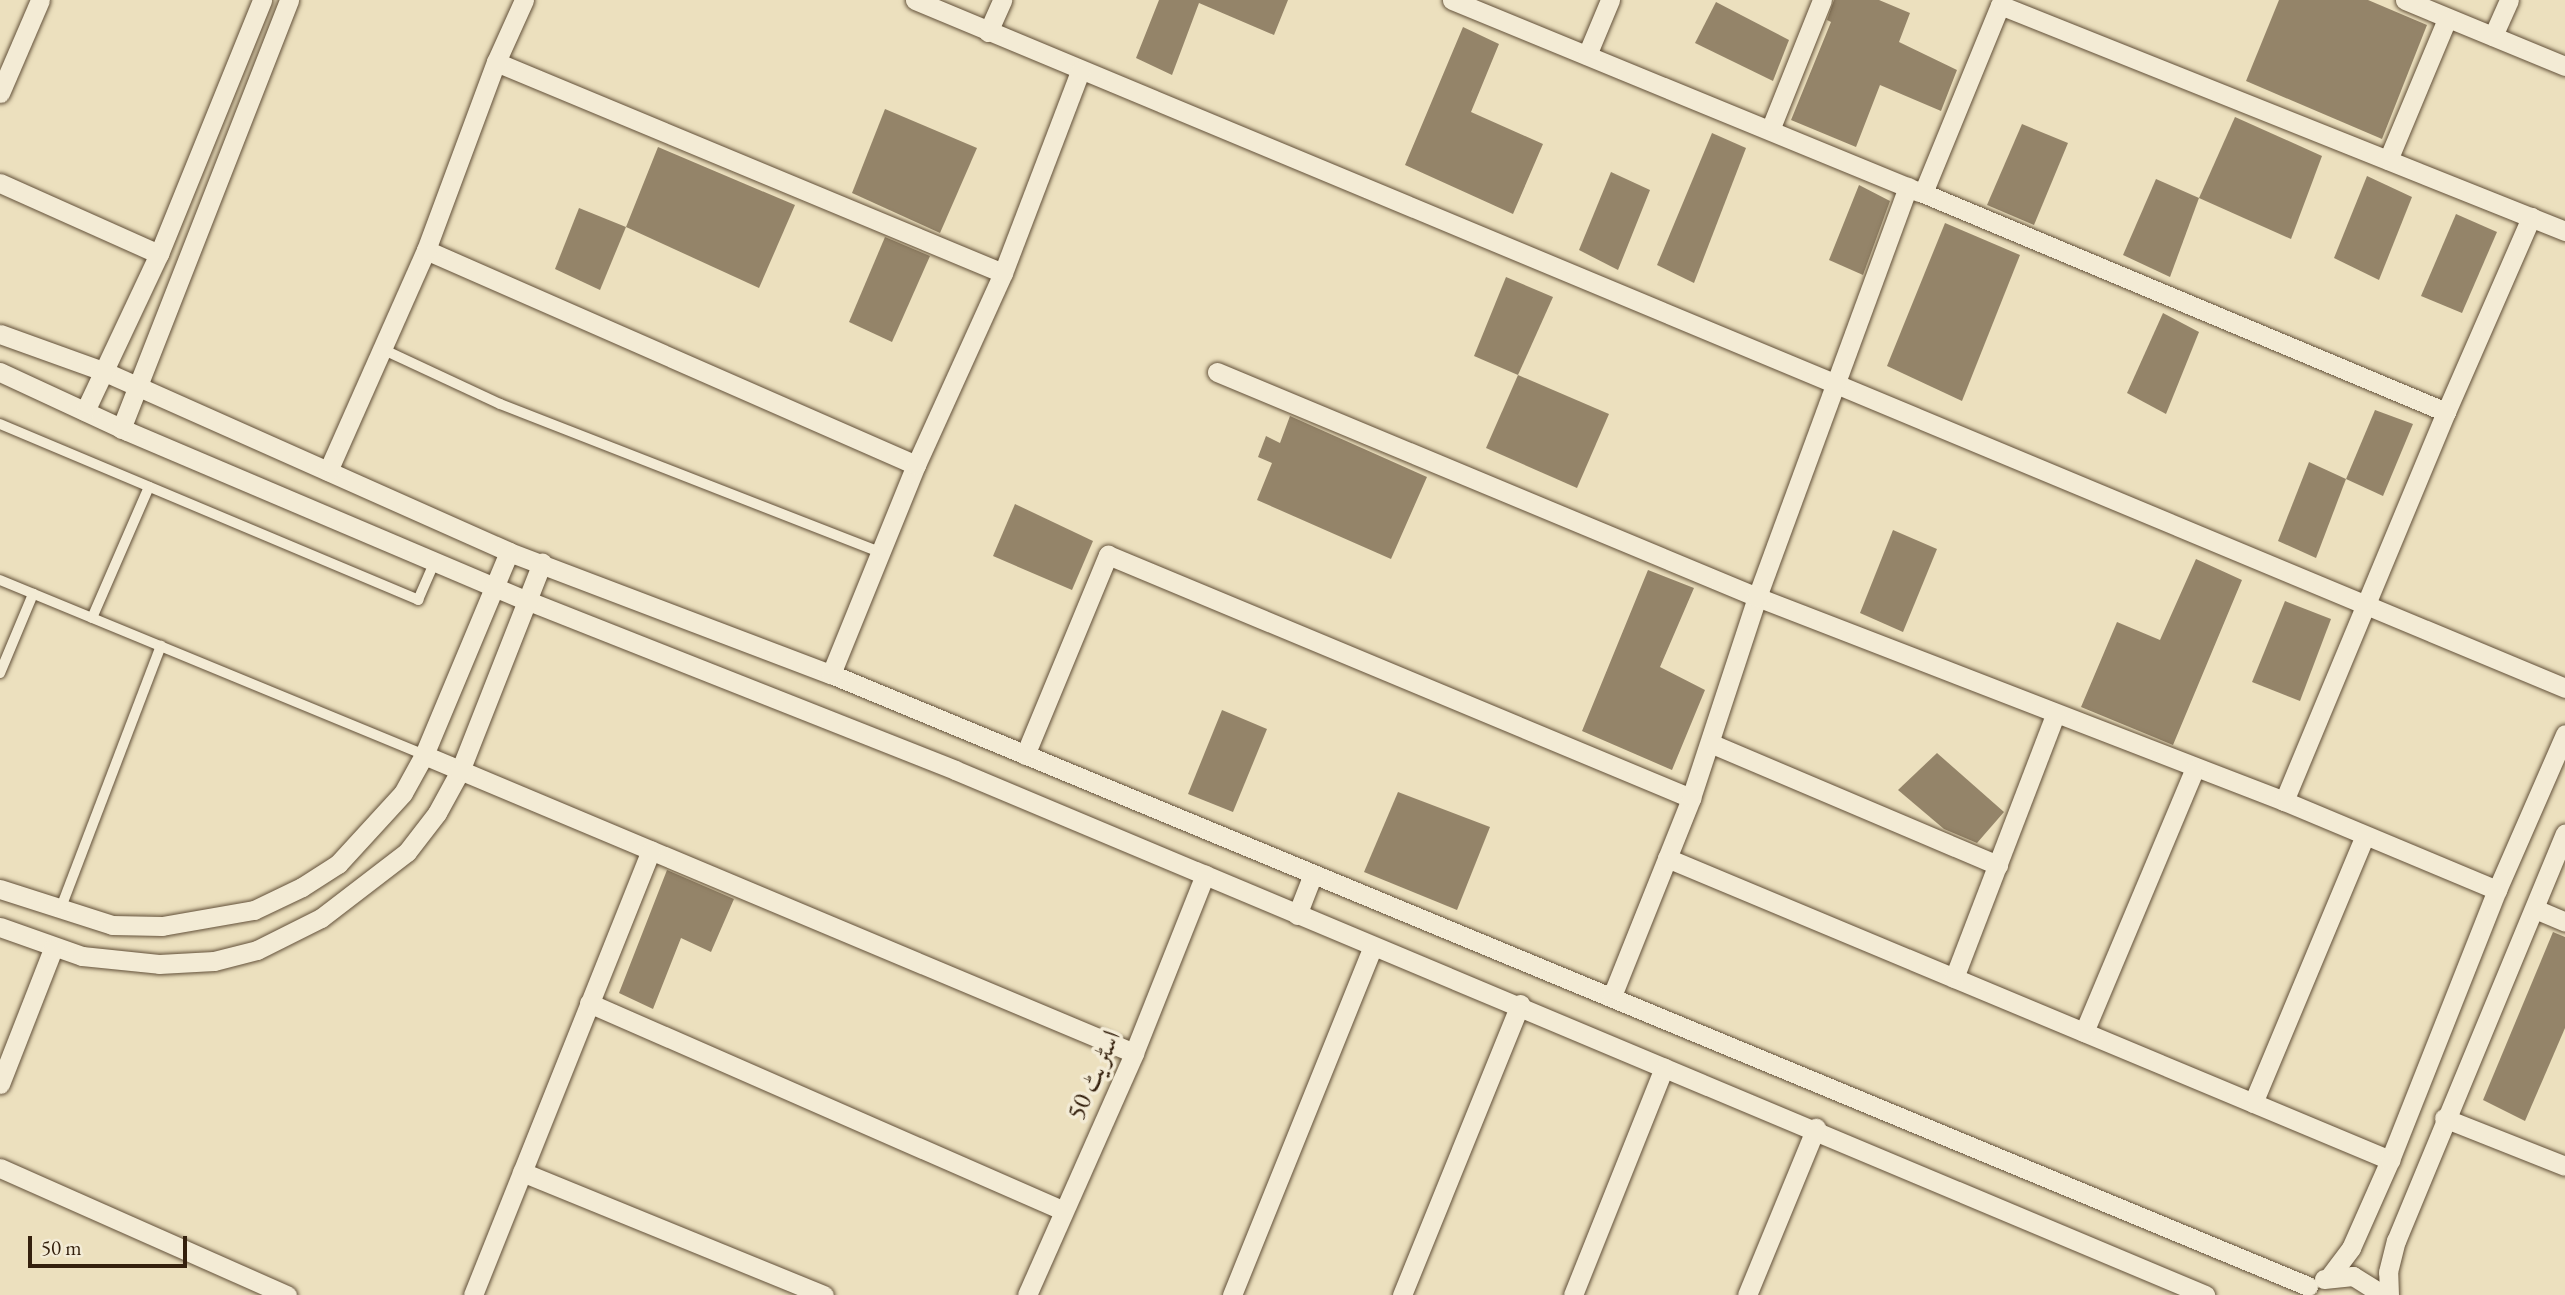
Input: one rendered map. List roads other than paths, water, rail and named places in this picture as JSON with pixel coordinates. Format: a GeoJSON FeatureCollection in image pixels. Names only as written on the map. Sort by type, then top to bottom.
{"type":"FeatureCollection","features":[{"type":"Feature","properties":{"kind":"street"},"geometry":{"type":"LineString","coordinates":[[0,93],[40,0]]}},
{"type":"Feature","properties":{"kind":"street"},"geometry":{"type":"LineString","coordinates":[[85,411],[159,254],[262,0]]}},
{"type":"Feature","properties":{"kind":"street"},"geometry":{"type":"LineString","coordinates":[[121,429],[289,0]]}},
{"type":"Feature","properties":{"kind":"street"},"geometry":{"type":"LineString","coordinates":[[328,471],[426,250],[496,62],[524,0]]}},
{"type":"Feature","properties":{"kind":"street"},"geometry":{"type":"LineString","coordinates":[[915,0],[1834,386],[2565,688]]}},
{"type":"Feature","properties":{"kind":"street"},"geometry":{"type":"LineString","coordinates":[[988,32],[1002,0]]}},
{"type":"Feature","properties":{"kind":"street"},"geometry":{"type":"LineString","coordinates":[[1452,0],[2446,412]]}},
{"type":"Feature","properties":{"kind":"street"},"geometry":{"type":"LineString","coordinates":[[1587,55],[1610,0]]}},
{"type":"Feature","properties":{"kind":"street"},"geometry":{"type":"LineString","coordinates":[[1770,130],[1822,0]]}},
{"type":"Feature","properties":{"kind":"street"},"geometry":{"type":"LineString","coordinates":[[2405,0],[2565,66]]}},
{"type":"Feature","properties":{"kind":"street"},"geometry":{"type":"LineString","coordinates":[[2493,36],[2509,0]]}},
{"type":"Feature","properties":{"kind":"street"},"geometry":{"type":"LineString","coordinates":[[1612,996],[1691,797],[1757,597],[1834,386],[1915,190],[2001,2],[2565,231]]}},
{"type":"Feature","properties":{"kind":"street"},"geometry":{"type":"LineString","coordinates":[[2388,160],[2446,19]]}},
{"type":"Feature","properties":{"kind":"street"},"geometry":{"type":"LineString","coordinates":[[496,62],[1003,272]]}},
{"type":"Feature","properties":{"kind":"street"},"geometry":{"type":"LineString","coordinates":[[831,674],[883,553],[916,465],[1003,272],[1080,71]]}},
{"type":"Feature","properties":{"kind":"street"},"geometry":{"type":"LineString","coordinates":[[0,183],[159,254]]}},
{"type":"Feature","properties":{"kind":"street"},"geometry":{"type":"LineString","coordinates":[[2284,801],[2369,606],[2446,412],[2531,218]]}},
{"type":"Feature","properties":{"kind":"street"},"geometry":{"type":"LineString","coordinates":[[426,250],[916,465]]}},
{"type":"Feature","properties":{"kind":"street"},"geometry":{"type":"LineString","coordinates":[[0,334],[103,371],[509,552],[831,674],[1612,996],[2304,1291],[2330,1276],[2351,1248],[2390,1160],[2497,890],[2565,734]]}},
{"type":"Feature","properties":{"kind":"street"},"geometry":{"type":"LineString","coordinates":[[0,372],[121,429],[526,600],[942,764],[1297,915],[1520,1004],[1664,1068],[1816,1128],[2205,1295]]}},
{"type":"Feature","properties":{"kind":"street"},"geometry":{"type":"LineString","coordinates":[[1217,372],[1757,597],[2194,770],[2284,801],[2497,890]]}},
{"type":"Feature","properties":{"kind":"street"},"geometry":{"type":"LineString","coordinates":[[0,889],[60,911],[112,925],[162,926],[209,920],[275,901],[338,864],[403,793],[424,755],[509,552]]}},
{"type":"Feature","properties":{"kind":"street"},"geometry":{"type":"LineString","coordinates":[[1025,755],[1108,555],[1691,797]]}},
{"type":"Feature","properties":{"kind":"street"},"geometry":{"type":"LineString","coordinates":[[0,927],[53,949],[105,961],[159,964],[214,961],[257,950],[321,918],[382,874],[438,813],[460,771],[542,563]]}},
{"type":"Feature","properties":{"kind":"street"},"geometry":{"type":"LineString","coordinates":[[1954,978],[2055,715]]}},
{"type":"Feature","properties":{"kind":"street"},"geometry":{"type":"LineString","coordinates":[[1710,743],[1998,865]]}},
{"type":"Feature","properties":{"kind":"street"},"geometry":{"type":"LineString","coordinates":[[424,755],[1134,1053]]}},
{"type":"Feature","properties":{"kind":"street"},"geometry":{"type":"LineString","coordinates":[[2084,1032],[2194,770]]}},
{"type":"Feature","properties":{"kind":"street"},"geometry":{"type":"LineString","coordinates":[[2389,1295],[2388,1272],[2396,1241],[2444,1118],[2565,834]]}},
{"type":"Feature","properties":{"kind":"street"},"geometry":{"type":"LineString","coordinates":[[2253,1103],[2365,835]]}},
{"type":"Feature","properties":{"kind":"street"},"geometry":{"type":"LineString","coordinates":[[473,1295],[651,850]]}},
{"type":"Feature","properties":{"kind":"street"},"geometry":{"type":"LineString","coordinates":[[1667,858],[2390,1160]]}},
{"type":"Feature","properties":{"kind":"street"},"geometry":{"type":"LineString","coordinates":[[1297,915],[1313,874]]}},
{"type":"Feature","properties":{"kind":"street","name":"اسٹریٹ 50"},"geometry":{"type":"LineString","coordinates":[[1027,1295],[1062,1210],[1134,1053],[1205,875]]}},
{"type":"Feature","properties":{"kind":"street"},"geometry":{"type":"LineString","coordinates":[[2535,909],[2565,922]]}},
{"type":"Feature","properties":{"kind":"street"},"geometry":{"type":"LineString","coordinates":[[1232,1295],[1373,946]]}},
{"type":"Feature","properties":{"kind":"street"},"geometry":{"type":"LineString","coordinates":[[0,1084],[53,949]]}},
{"type":"Feature","properties":{"kind":"street"},"geometry":{"type":"LineString","coordinates":[[589,1003],[1062,1210]]}},
{"type":"Feature","properties":{"kind":"street"},"geometry":{"type":"LineString","coordinates":[[1402,1295],[1520,1004]]}},
{"type":"Feature","properties":{"kind":"street"},"geometry":{"type":"LineString","coordinates":[[1573,1295],[1664,1068]]}},
{"type":"Feature","properties":{"kind":"street"},"geometry":{"type":"LineString","coordinates":[[2444,1118],[2565,1166]]}},
{"type":"Feature","properties":{"kind":"street"},"geometry":{"type":"LineString","coordinates":[[1749,1294],[1816,1128]]}},
{"type":"Feature","properties":{"kind":"street"},"geometry":{"type":"LineString","coordinates":[[0,1168],[287,1295]]}},
{"type":"Feature","properties":{"kind":"street"},"geometry":{"type":"LineString","coordinates":[[522,1172],[824,1295]]}},
{"type":"Feature","properties":{"kind":"street"},"geometry":{"type":"LineString","coordinates":[[2330,1276],[2353,1276],[2383,1295]]}},
{"type":"Feature","properties":{"kind":"lane"},"geometry":{"type":"LineString","coordinates":[[382,349],[500,404],[883,553]]}},
{"type":"Feature","properties":{"kind":"lane"},"geometry":{"type":"LineString","coordinates":[[0,424],[418,600],[435,561]]}},
{"type":"Feature","properties":{"kind":"lane"},"geometry":{"type":"LineString","coordinates":[[92,618],[149,487]]}},
{"type":"Feature","properties":{"kind":"lane"},"geometry":{"type":"LineString","coordinates":[[0,580],[424,755]]}},
{"type":"Feature","properties":{"kind":"lane"},"geometry":{"type":"LineString","coordinates":[[0,673],[33,594]]}},
{"type":"Feature","properties":{"kind":"lane"},"geometry":{"type":"LineString","coordinates":[[60,911],[161,646]]}}]}
